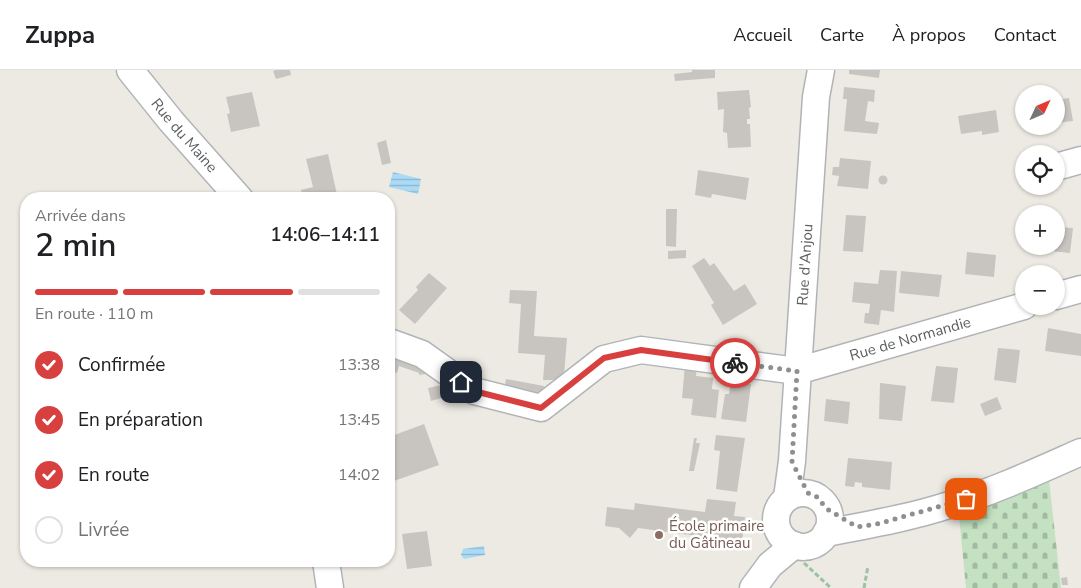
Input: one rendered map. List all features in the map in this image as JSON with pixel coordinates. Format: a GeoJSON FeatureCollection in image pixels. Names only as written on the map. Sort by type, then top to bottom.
{"type":"FeatureCollection","features":[{"type":"Feature","properties":{"kind":"street","name":"Rue du Maine"},"geometry":{"type":"LineString","coordinates":[[130,70],[142,87],[234,192]]}},
{"type":"Feature","properties":{"kind":"street","name":"Rue d'Anjou"},"geometry":{"type":"LineString","coordinates":[[812,508],[792,462],[816,97],[821,70]]}},
{"type":"Feature","properties":{"kind":"street"},"geometry":{"type":"LineString","coordinates":[[1065,164],[1081,160]]}},
{"type":"Feature","properties":{"kind":"street"},"geometry":{"type":"LineString","coordinates":[[1065,293],[1081,289]]}},
{"type":"Feature","properties":{"kind":"street","name":"Rue de Normandie"},"geometry":{"type":"LineString","coordinates":[[797,371],[1015,309]]}},
{"type":"Feature","properties":{"kind":"street"},"geometry":{"type":"LineString","coordinates":[[395,344],[422,354],[474,391],[541,408],[604,358],[641,350],[797,371]]}},
{"type":"Feature","properties":{"kind":"street"},"geometry":{"type":"LineString","coordinates":[[791,546],[776,524],[778,509],[812,508],[857,527],[877,524],[949,506],[1002,487],[1081,452]]}},
{"type":"Feature","properties":{"kind":"street"},"geometry":{"type":"LineString","coordinates":[[753,588],[770,565],[791,546],[812,545],[812,508]]}},
{"type":"Feature","properties":{"kind":"street"},"geometry":{"type":"LineString","coordinates":[[327,567],[330,588]]}},
{"type":"Feature","properties":{"kind":"path"},"geometry":{"type":"LineString","coordinates":[[791,546],[831,588]]}},
{"type":"Feature","properties":{"kind":"path"},"geometry":{"type":"LineString","coordinates":[[864,588],[868,566]]}},
{"type":"Feature","properties":{"kind":"green space"},"geometry":{"type":"Polygon","coordinates":[[[1049,480],[1061,588],[966,588],[959,516],[1049,480]]]}},
{"type":"Feature","properties":{"kind":"water"},"geometry":{"type":"Polygon","coordinates":[[[393,172],[421,179],[418,194],[389,187],[393,172]]]}},
{"type":"Feature","properties":{"kind":"water"},"geometry":{"type":"Polygon","coordinates":[[[484,546],[485,555],[464,559],[461,555],[463,549],[484,546]]]}},
{"type":"Feature","properties":{"kind":"building"},"geometry":{"type":"Polygon","coordinates":[[[290,70],[291,75],[276,79],[273,71],[290,70]]]}},
{"type":"Feature","properties":{"kind":"building"},"geometry":{"type":"Polygon","coordinates":[[[692,70],[715,70],[715,78],[675,81],[674,74],[692,72],[692,70]]]}},
{"type":"Feature","properties":{"kind":"building"},"geometry":{"type":"Polygon","coordinates":[[[849,70],[880,70],[879,78],[849,74],[849,70]]]}},
{"type":"Feature","properties":{"kind":"building"},"geometry":{"type":"Polygon","coordinates":[[[844,87],[875,90],[874,102],[868,101],[865,121],[879,123],[877,134],[844,131],[847,99],[843,99],[844,87]]]}},
{"type":"Feature","properties":{"kind":"building"},"geometry":{"type":"Polygon","coordinates":[[[749,90],[751,107],[749,108],[750,119],[747,119],[747,124],[750,124],[751,147],[728,148],[727,133],[723,132],[724,109],[718,110],[717,92],[749,90]]]}},
{"type":"Feature","properties":{"kind":"building"},"geometry":{"type":"Polygon","coordinates":[[[252,92],[260,126],[231,132],[227,114],[230,113],[226,97],[252,92]]]}},
{"type":"Feature","properties":{"kind":"building"},"geometry":{"type":"Polygon","coordinates":[[[1069,98],[1073,121],[1065,122],[1065,99],[1069,98]]]}},
{"type":"Feature","properties":{"kind":"building"},"geometry":{"type":"Polygon","coordinates":[[[996,110],[999,132],[982,135],[982,131],[961,134],[958,116],[996,110]]]}},
{"type":"Feature","properties":{"kind":"building"},"geometry":{"type":"Polygon","coordinates":[[[386,140],[391,163],[382,165],[377,143],[386,140]]]}},
{"type":"Feature","properties":{"kind":"building"},"geometry":{"type":"Polygon","coordinates":[[[328,154],[336,192],[301,192],[301,190],[313,187],[306,159],[328,154]]]}},
{"type":"Feature","properties":{"kind":"building"},"geometry":{"type":"Polygon","coordinates":[[[840,158],[871,161],[868,189],[837,186],[839,176],[832,175],[833,167],[839,167],[840,158]]]}},
{"type":"Feature","properties":{"kind":"building"},"geometry":{"type":"Polygon","coordinates":[[[698,170],[749,178],[746,200],[712,194],[711,198],[695,195],[698,170]]]}},
{"type":"Feature","properties":{"kind":"building"},"geometry":{"type":"Polygon","coordinates":[[[883,175],[888,180],[883,185],[878,180],[883,175]]]}},
{"type":"Feature","properties":{"kind":"building"},"geometry":{"type":"Polygon","coordinates":[[[666,209],[677,209],[676,247],[666,246],[666,209]]]}},
{"type":"Feature","properties":{"kind":"building"},"geometry":{"type":"Polygon","coordinates":[[[846,215],[866,216],[863,252],[843,251],[846,215]]]}},
{"type":"Feature","properties":{"kind":"building"},"geometry":{"type":"Polygon","coordinates":[[[1065,228],[1073,228],[1070,253],[1065,252],[1065,228]]]}},
{"type":"Feature","properties":{"kind":"building"},"geometry":{"type":"Polygon","coordinates":[[[686,250],[686,258],[668,259],[668,251],[686,250]]]}},
{"type":"Feature","properties":{"kind":"building"},"geometry":{"type":"Polygon","coordinates":[[[967,252],[996,255],[994,277],[965,274],[967,252]]]}},
{"type":"Feature","properties":{"kind":"building"},"geometry":{"type":"Polygon","coordinates":[[[704,258],[710,266],[714,263],[734,291],[745,284],[757,304],[723,325],[711,305],[714,303],[692,266],[704,258]]]}},
{"type":"Feature","properties":{"kind":"building"},"geometry":{"type":"Polygon","coordinates":[[[880,270],[897,271],[894,312],[881,310],[879,325],[864,323],[865,313],[869,313],[870,304],[852,302],[854,282],[878,284],[880,270]]]}},
{"type":"Feature","properties":{"kind":"building"},"geometry":{"type":"Polygon","coordinates":[[[901,271],[942,275],[939,297],[899,293],[901,271]]]}},
{"type":"Feature","properties":{"kind":"building"},"geometry":{"type":"Polygon","coordinates":[[[429,273],[447,288],[415,324],[399,310],[418,290],[416,287],[429,273]]]}},
{"type":"Feature","properties":{"kind":"building"},"geometry":{"type":"Polygon","coordinates":[[[510,290],[537,291],[534,336],[567,338],[563,388],[556,380],[543,380],[545,355],[518,353],[521,304],[509,303],[510,290]]]}},
{"type":"Feature","properties":{"kind":"building"},"geometry":{"type":"Polygon","coordinates":[[[1048,328],[1081,334],[1081,356],[1045,351],[1048,328]]]}},
{"type":"Feature","properties":{"kind":"building"},"geometry":{"type":"Polygon","coordinates":[[[998,348],[1020,350],[1016,383],[994,380],[998,348]]]}},
{"type":"Feature","properties":{"kind":"building"},"geometry":{"type":"Polygon","coordinates":[[[395,354],[426,367],[426,374],[419,375],[419,373],[399,366],[397,373],[395,372],[395,354]]]}},
{"type":"Feature","properties":{"kind":"building"},"geometry":{"type":"Polygon","coordinates":[[[685,365],[697,367],[696,376],[713,378],[712,389],[719,390],[716,418],[691,415],[693,399],[682,398],[685,365]]]}},
{"type":"Feature","properties":{"kind":"building"},"geometry":{"type":"Polygon","coordinates":[[[936,366],[958,368],[954,403],[931,401],[936,366]]]}},
{"type":"Feature","properties":{"kind":"building"},"geometry":{"type":"Polygon","coordinates":[[[506,379],[544,386],[541,402],[503,396],[506,379]]]}},
{"type":"Feature","properties":{"kind":"building"},"geometry":{"type":"Polygon","coordinates":[[[731,382],[751,384],[746,422],[721,419],[725,394],[729,394],[731,382]]]}},
{"type":"Feature","properties":{"kind":"building"},"geometry":{"type":"Polygon","coordinates":[[[880,383],[906,386],[902,421],[879,419],[880,383]]]}},
{"type":"Feature","properties":{"kind":"building"},"geometry":{"type":"Polygon","coordinates":[[[442,385],[445,397],[431,401],[428,388],[442,385]]]}},
{"type":"Feature","properties":{"kind":"building"},"geometry":{"type":"Polygon","coordinates":[[[997,397],[1002,409],[985,416],[980,404],[997,397]]]}},
{"type":"Feature","properties":{"kind":"building"},"geometry":{"type":"Polygon","coordinates":[[[826,399],[850,402],[848,424],[824,421],[826,399]]]}},
{"type":"Feature","properties":{"kind":"building"},"geometry":{"type":"Polygon","coordinates":[[[424,424],[439,465],[395,481],[395,435],[424,424]]]}},
{"type":"Feature","properties":{"kind":"building"},"geometry":{"type":"Polygon","coordinates":[[[716,435],[745,438],[737,492],[716,489],[720,451],[714,450],[716,435]]]}},
{"type":"Feature","properties":{"kind":"building"},"geometry":{"type":"Polygon","coordinates":[[[694,438],[697,438],[696,443],[700,443],[694,471],[689,471],[694,438]]]}},
{"type":"Feature","properties":{"kind":"building"},"geometry":{"type":"Polygon","coordinates":[[[848,458],[892,462],[890,490],[862,487],[862,483],[855,482],[854,487],[845,486],[848,458]]]}},
{"type":"Feature","properties":{"kind":"building"},"geometry":{"type":"Polygon","coordinates":[[[707,499],[736,502],[734,516],[745,517],[742,542],[638,528],[630,538],[619,528],[605,526],[607,507],[634,510],[635,503],[705,512],[707,499]]]}},
{"type":"Feature","properties":{"kind":"building"},"geometry":{"type":"Polygon","coordinates":[[[427,531],[432,566],[407,569],[402,534],[427,531]]]}},
{"type":"Feature","properties":{"kind":"building"},"geometry":{"type":"Polygon","coordinates":[[[1067,577],[1068,585],[1062,585],[1061,578],[1067,577]]]}},
{"type":"Feature","properties":{"kind":"way so far"},"geometry":{"type":"LineString","coordinates":[[735,363],[797,371],[792,462],[808,493],[816,496],[827,509],[857,527],[877,524],[949,506],[966,499]]}},
{"type":"Feature","properties":{"kind":"place","name":"École primaire du Gâtineau"},"geometry":{"type":"Point","coordinates":[659,535]}},
{"type":"Feature","properties":{"kind":"route"},"geometry":{"type":"LineString","coordinates":[[461,382],[474,391],[541,408],[604,358],[641,350],[735,363]]}}]}
